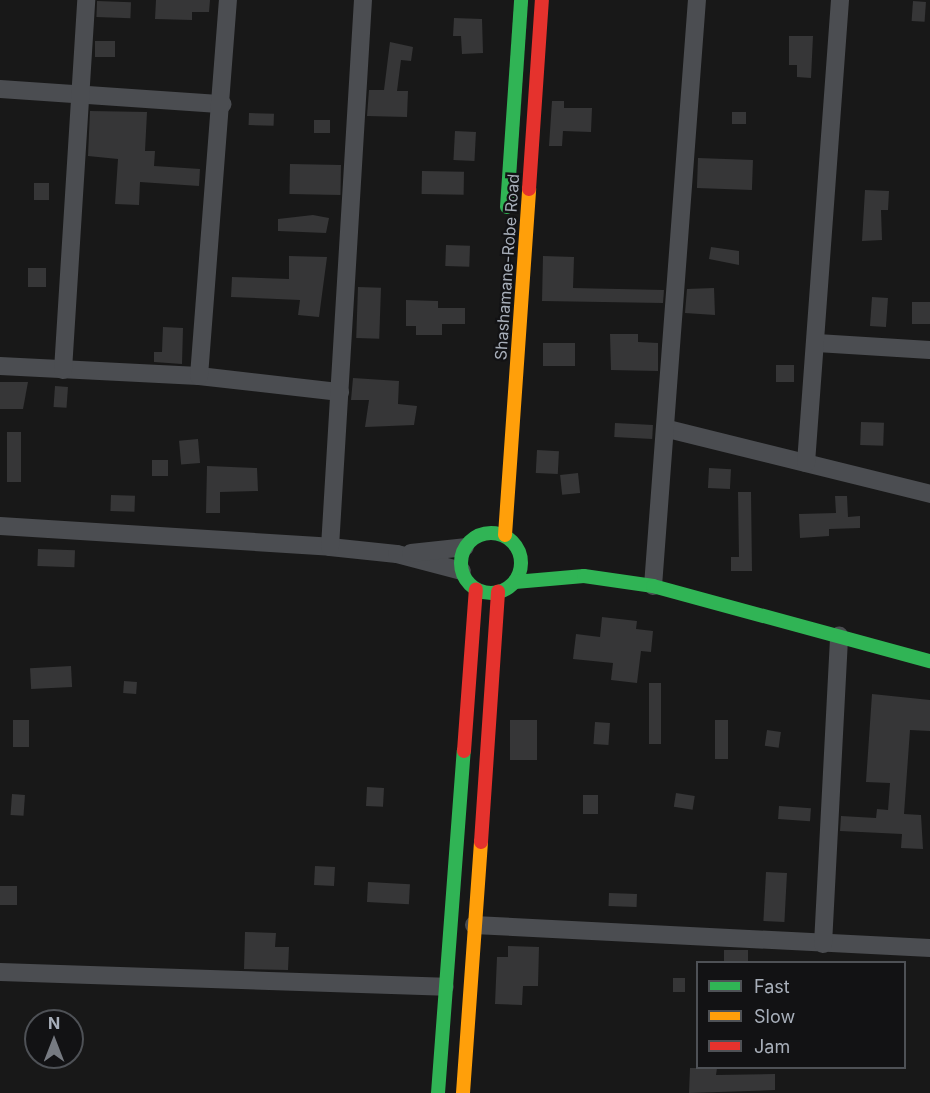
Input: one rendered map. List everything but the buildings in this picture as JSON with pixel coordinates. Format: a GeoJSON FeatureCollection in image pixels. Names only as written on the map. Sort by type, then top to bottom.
{"type":"FeatureCollection","features":[{"type":"Feature","properties":{"kind":"main road","name":"Shashamane-Robe Road"},"geometry":{"type":"LineString","coordinates":[[506,218],[521,0]]}},
{"type":"Feature","properties":{"kind":"main road","name":"Shashamane-Robe Road"},"geometry":{"type":"LineString","coordinates":[[505,536],[542,0]]}},
{"type":"Feature","properties":{"kind":"main road"},"geometry":{"type":"LineString","coordinates":[[438,1093],[476,589],[462,571],[465,547],[486,527],[505,536],[519,550],[584,576]]}},
{"type":"Feature","properties":{"kind":"main road"},"geometry":{"type":"LineString","coordinates":[[515,582],[521,570],[519,550]]}},
{"type":"Feature","properties":{"kind":"main road"},"geometry":{"type":"LineString","coordinates":[[476,589],[498,592],[515,582],[584,576],[653,586],[839,634],[930,661]]}},
{"type":"Feature","properties":{"kind":"main road"},"geometry":{"type":"LineString","coordinates":[[463,1093],[498,592]]}},
{"type":"Feature","properties":{"kind":"street"},"geometry":{"type":"LineString","coordinates":[[63,370],[86,0]]}},
{"type":"Feature","properties":{"kind":"street"},"geometry":{"type":"LineString","coordinates":[[200,376],[228,0]]}},
{"type":"Feature","properties":{"kind":"street"},"geometry":{"type":"LineString","coordinates":[[330,547],[363,0]]}},
{"type":"Feature","properties":{"kind":"street"},"geometry":{"type":"LineString","coordinates":[[653,586],[668,429],[697,0]]}},
{"type":"Feature","properties":{"kind":"street"},"geometry":{"type":"LineString","coordinates":[[806,463],[817,343],[840,0]]}},
{"type":"Feature","properties":{"kind":"street"},"geometry":{"type":"LineString","coordinates":[[0,88],[222,104]]}},
{"type":"Feature","properties":{"kind":"street"},"geometry":{"type":"LineString","coordinates":[[817,343],[930,350]]}},
{"type":"Feature","properties":{"kind":"street"},"geometry":{"type":"LineString","coordinates":[[0,366],[200,376],[340,392]]}},
{"type":"Feature","properties":{"kind":"street"},"geometry":{"type":"LineString","coordinates":[[668,429],[930,494]]}},
{"type":"Feature","properties":{"kind":"street"},"geometry":{"type":"LineString","coordinates":[[0,526],[330,547],[397,554],[462,571]]}},
{"type":"Feature","properties":{"kind":"street"},"geometry":{"type":"LineString","coordinates":[[397,554],[465,547]]}},
{"type":"Feature","properties":{"kind":"street"},"geometry":{"type":"LineString","coordinates":[[823,944],[839,634]]}},
{"type":"Feature","properties":{"kind":"street"},"geometry":{"type":"LineString","coordinates":[[474,925],[930,948]]}},
{"type":"Feature","properties":{"kind":"street"},"geometry":{"type":"LineString","coordinates":[[0,972],[445,987]]}},
{"type":"Feature","properties":{"kind":"traffic: fast"},"geometry":{"type":"LineString","coordinates":[[507,207],[521,0]]}},
{"type":"Feature","properties":{"kind":"traffic: fast"},"geometry":{"type":"LineString","coordinates":[[485,533],[497,533],[508,538],[516,546],[521,563],[519,575],[508,588],[497,593],[485,593],[474,588],[466,580],[461,569],[461,557],[466,546],[474,538],[485,533]]}},
{"type":"Feature","properties":{"kind":"traffic: fast"},"geometry":{"type":"LineString","coordinates":[[515,582],[584,576],[653,586],[930,661]]}},
{"type":"Feature","properties":{"kind":"traffic: fast"},"geometry":{"type":"LineString","coordinates":[[438,1093],[464,751]]}},
{"type":"Feature","properties":{"kind":"traffic: slow"},"geometry":{"type":"LineString","coordinates":[[505,535],[529,189]]}},
{"type":"Feature","properties":{"kind":"traffic: slow"},"geometry":{"type":"LineString","coordinates":[[463,1093],[481,842]]}},
{"type":"Feature","properties":{"kind":"traffic: jam"},"geometry":{"type":"LineString","coordinates":[[529,189],[542,0]]}},
{"type":"Feature","properties":{"kind":"traffic: jam"},"geometry":{"type":"LineString","coordinates":[[464,751],[476,589]]}},
{"type":"Feature","properties":{"kind":"traffic: jam"},"geometry":{"type":"LineString","coordinates":[[481,842],[498,592]]}}]}
